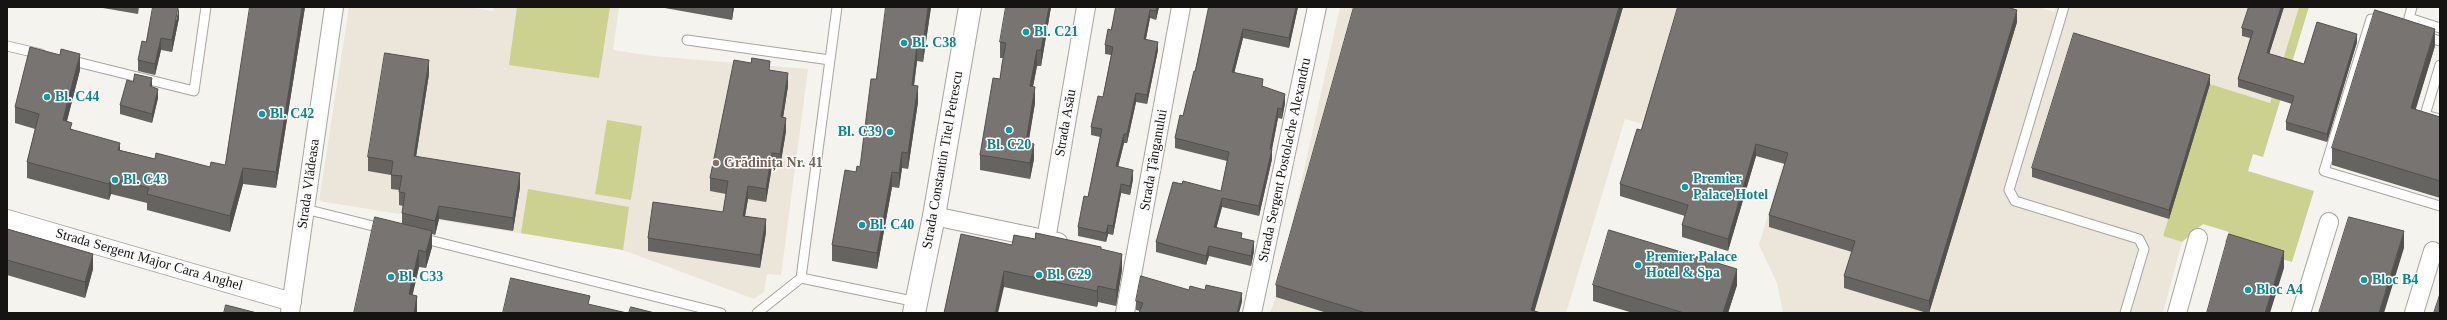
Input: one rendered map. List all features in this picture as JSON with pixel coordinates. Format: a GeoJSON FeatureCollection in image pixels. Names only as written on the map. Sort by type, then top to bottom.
{"type":"FeatureCollection","features":[{"type":"Feature","properties":{"kind":"street","name":"Strada Vlădeasa"},"geometry":{"type":"LineString","coordinates":[[291,307],[334,7]]}},
{"type":"Feature","properties":{"kind":"street","name":"Strada Constantin Titel Petrescu"},"geometry":{"type":"LineString","coordinates":[[916,308],[934,216],[970,7]]}},
{"type":"Feature","properties":{"kind":"street","name":"Strada Asău"},"geometry":{"type":"LineString","coordinates":[[1046,240],[1086,7]]}},
{"type":"Feature","properties":{"kind":"street","name":"Strada Țânganului"},"geometry":{"type":"LineString","coordinates":[[1125,313],[1129,257],[1181,7]]}},
{"type":"Feature","properties":{"kind":"street","name":"Strada Sergent Postolache Alexandru"},"geometry":{"type":"LineString","coordinates":[[1252,313],[1317,7]]}},
{"type":"Feature","properties":{"kind":"street"},"geometry":{"type":"LineString","coordinates":[[934,216],[1076,246]]}},
{"type":"Feature","properties":{"kind":"street","name":"Strada Sergent Major Cara Anghel"},"geometry":{"type":"LineString","coordinates":[[7,219],[291,307]]}},
{"type":"Feature","properties":{"kind":"street"},"geometry":{"type":"LineString","coordinates":[[2301,313],[2329,222]]}},
{"type":"Feature","properties":{"kind":"street"},"geometry":{"type":"LineString","coordinates":[[2177,313],[2198,238]]}},
{"type":"Feature","properties":{"kind":"street"},"geometry":{"type":"LineString","coordinates":[[2414,313],[2433,251]]}},
{"type":"Feature","properties":{"kind":"lane"},"geometry":{"type":"LineString","coordinates":[[7,46],[194,91],[206,7]]}},
{"type":"Feature","properties":{"kind":"lane"},"geometry":{"type":"LineString","coordinates":[[757,313],[801,278],[837,7]]}},
{"type":"Feature","properties":{"kind":"lane"},"geometry":{"type":"LineString","coordinates":[[2064,7],[2009,190],[2015,201],[2139,239],[2143,243],[2144,249],[2126,313]]}},
{"type":"Feature","properties":{"kind":"lane"},"geometry":{"type":"LineString","coordinates":[[2412,7],[2409,18],[2440,28]]}},
{"type":"Feature","properties":{"kind":"lane"},"geometry":{"type":"LineString","coordinates":[[2394,26],[2371,19],[2324,171],[2440,206]]}},
{"type":"Feature","properties":{"kind":"lane"},"geometry":{"type":"LineString","coordinates":[[2417,33],[2440,41]]}},
{"type":"Feature","properties":{"kind":"lane"},"geometry":{"type":"LineString","coordinates":[[687,40],[830,60]]}},
{"type":"Feature","properties":{"kind":"lane"},"geometry":{"type":"LineString","coordinates":[[2440,65],[2425,114],[2440,119]]}},
{"type":"Feature","properties":{"kind":"lane"},"geometry":{"type":"LineString","coordinates":[[305,209],[393,231]]}},
{"type":"Feature","properties":{"kind":"lane"},"geometry":{"type":"LineString","coordinates":[[408,235],[722,313]]}},
{"type":"Feature","properties":{"kind":"lane"},"geometry":{"type":"LineString","coordinates":[[801,278],[916,308]]}},
{"type":"Feature","properties":{"kind":"shaded area"},"geometry":{"type":"Polygon","coordinates":[[[349,7],[469,7],[493,11],[494,7],[619,7],[613,50],[653,56],[808,69],[781,275],[767,274],[764,292],[754,299],[623,250],[319,201],[349,7]]]}},
{"type":"Feature","properties":{"kind":"shaded area"},"geometry":{"type":"Polygon","coordinates":[[[1340,7],[2038,7],[2054,12],[2056,7],[2299,7],[2270,103],[2210,84],[2163,236],[2182,242],[2163,313],[1783,313],[1777,283],[1759,245],[1783,164],[1625,119],[1566,313],[1270,313],[1276,297],[1340,7]]]}},
{"type":"Feature","properties":{"kind":"green space"},"geometry":{"type":"Polygon","coordinates":[[[517,7],[610,7],[599,78],[509,65],[517,7]]]}},
{"type":"Feature","properties":{"kind":"green space"},"geometry":{"type":"Polygon","coordinates":[[[2299,7],[2309,7],[2263,157],[2253,154],[2248,171],[2314,191],[2292,262],[2225,242],[2229,232],[2203,224],[2182,242],[2163,236],[2210,84],[2270,103],[2299,7]]]}},
{"type":"Feature","properties":{"kind":"green space"},"geometry":{"type":"Polygon","coordinates":[[[607,120],[642,126],[631,200],[595,194],[607,120]]]}},
{"type":"Feature","properties":{"kind":"green space"},"geometry":{"type":"Polygon","coordinates":[[[528,189],[629,207],[623,250],[521,233],[528,189]]]}},
{"type":"Feature","properties":{"kind":"building"},"geometry":{"type":"Polygon","coordinates":[[[153,7],[178,7],[172,40],[161,38],[155,64],[138,60],[142,41],[146,42],[153,7]]]}},
{"type":"Feature","properties":{"kind":"building"},"geometry":{"type":"Polygon","coordinates":[[[250,7],[302,7],[276,172],[243,168],[230,216],[147,194],[149,188],[111,178],[109,184],[27,162],[39,114],[15,107],[30,47],[60,55],[61,49],[80,54],[63,120],[72,123],[70,129],[120,143],[118,150],[155,159],[156,153],[210,167],[211,162],[225,165],[250,7]]]}},
{"type":"Feature","properties":{"kind":"building"},"geometry":{"type":"Polygon","coordinates":[[[886,7],[928,7],[923,46],[917,45],[912,85],[918,86],[908,153],[902,152],[899,173],[892,172],[877,253],[832,245],[845,170],[856,172],[857,166],[860,167],[871,79],[876,79],[886,7]]]}},
{"type":"Feature","properties":{"kind":"building"},"geometry":{"type":"Polygon","coordinates":[[[1006,7],[1049,7],[1041,50],[1037,50],[1030,86],[1035,87],[1026,142],[1034,144],[1030,163],[980,155],[993,78],[1000,79],[1006,43],[1000,42],[1006,7]]]}},
{"type":"Feature","properties":{"kind":"building"},"geometry":{"type":"Polygon","coordinates":[[[1116,7],[1157,7],[1156,11],[1150,10],[1144,39],[1158,42],[1147,95],[1136,93],[1127,134],[1124,134],[1116,166],[1133,170],[1130,186],[1121,184],[1113,226],[1108,225],[1106,233],[1078,227],[1084,196],[1088,197],[1102,129],[1091,127],[1098,96],[1103,97],[1113,47],[1105,45],[1108,29],[1111,30],[1116,7]]]}},
{"type":"Feature","properties":{"kind":"building"},"geometry":{"type":"Polygon","coordinates":[[[1209,7],[1296,7],[1289,38],[1243,29],[1232,72],[1263,79],[1262,86],[1285,94],[1282,109],[1278,108],[1270,149],[1272,149],[1259,206],[1222,198],[1214,227],[1242,233],[1241,238],[1254,241],[1251,256],[1209,246],[1206,256],[1156,242],[1173,182],[1182,184],[1183,181],[1221,191],[1229,152],[1175,138],[1180,115],[1183,116],[1195,71],[1209,7]]]}},
{"type":"Feature","properties":{"kind":"building"},"geometry":{"type":"Polygon","coordinates":[[[1354,7],[1619,7],[1531,310],[1541,313],[1366,313],[1276,285],[1354,7]]]}},
{"type":"Feature","properties":{"kind":"building"},"geometry":{"type":"Polygon","coordinates":[[[1678,7],[2007,7],[2017,10],[1929,301],[1844,276],[1855,241],[1769,215],[1788,153],[1756,144],[1728,239],[1682,225],[1688,205],[1620,184],[1637,129],[1641,130],[1678,7]]]}},
{"type":"Feature","properties":{"kind":"building"},"geometry":{"type":"Polygon","coordinates":[[[2249,7],[2281,7],[2267,53],[2304,64],[2317,22],[2357,34],[2327,134],[2286,122],[2294,96],[2238,79],[2253,31],[2242,28],[2249,7]]]}},
{"type":"Feature","properties":{"kind":"building"},"geometry":{"type":"Polygon","coordinates":[[[2375,10],[2435,29],[2411,108],[2440,117],[2440,181],[2332,148],[2375,10]]]}},
{"type":"Feature","properties":{"kind":"building"},"geometry":{"type":"Polygon","coordinates":[[[2074,33],[2210,75],[2169,210],[2032,168],[2074,33]]]}},
{"type":"Feature","properties":{"kind":"building"},"geometry":{"type":"Polygon","coordinates":[[[385,53],[429,60],[414,156],[520,173],[513,218],[439,206],[435,221],[402,213],[405,193],[399,192],[402,176],[391,175],[393,161],[368,157],[385,53]]]}},
{"type":"Feature","properties":{"kind":"building"},"geometry":{"type":"Polygon","coordinates":[[[752,58],[770,61],[769,70],[788,73],[781,117],[786,118],[780,154],[772,153],[766,189],[748,186],[743,216],[766,219],[760,255],[648,238],[653,202],[723,212],[728,181],[710,178],[734,60],[751,63],[752,58]]]}},
{"type":"Feature","properties":{"kind":"building"},"geometry":{"type":"Polygon","coordinates":[[[135,74],[152,78],[150,86],[158,89],[152,114],[120,105],[127,80],[133,82],[135,74]]]}},
{"type":"Feature","properties":{"kind":"building","name":"Bl. C33"},"geometry":{"type":"Polygon","coordinates":[[[375,217],[432,231],[426,252],[419,250],[409,294],[417,296],[414,313],[354,313],[375,217]]]}},
{"type":"Feature","properties":{"kind":"building","name":"Bloc B4"},"geometry":{"type":"Polygon","coordinates":[[[2349,217],[2404,231],[2379,313],[2319,313],[2349,217]]]}},
{"type":"Feature","properties":{"kind":"building"},"geometry":{"type":"Polygon","coordinates":[[[7,229],[93,254],[85,282],[7,260],[7,229]]]}},
{"type":"Feature","properties":{"kind":"building","name":"Premier Palace Hotel & Spa"},"geometry":{"type":"Polygon","coordinates":[[[1609,230],[1737,269],[1723,313],[1684,313],[1593,285],[1609,230]]]}},
{"type":"Feature","properties":{"kind":"building","name":"Bl. C29"},"geometry":{"type":"Polygon","coordinates":[[[1036,233],[1101,247],[1101,249],[1122,254],[1116,290],[1098,286],[1097,291],[1004,271],[995,313],[944,313],[961,234],[1012,245],[1014,235],[1035,239],[1036,233]]]}},
{"type":"Feature","properties":{"kind":"building","name":"Bloc A4"},"geometry":{"type":"Polygon","coordinates":[[[2229,234],[2284,251],[2265,313],[2207,313],[2229,234]]]}},
{"type":"Feature","properties":{"kind":"building"},"geometry":{"type":"Polygon","coordinates":[[[1141,276],[1189,290],[1190,286],[1205,290],[1206,285],[1242,293],[1237,313],[1139,313],[1143,303],[1136,301],[1141,276]]]}},
{"type":"Feature","properties":{"kind":"building"},"geometry":{"type":"Polygon","coordinates":[[[511,278],[590,296],[588,304],[627,313],[503,313],[511,278]]]}},
{"type":"Feature","properties":{"kind":"building"},"geometry":{"type":"Polygon","coordinates":[[[2440,294],[2440,313],[2434,313],[2440,294]]]}},
{"type":"Feature","properties":{"kind":"building"},"geometry":{"type":"Polygon","coordinates":[[[226,305],[257,313],[224,313],[226,305]]]}},
{"type":"Feature","properties":{"kind":"building"},"geometry":{"type":"Polygon","coordinates":[[[631,307],[655,313],[629,313],[631,307]]]}},
{"type":"Feature","properties":{"kind":"place","name":"Bl. C21"},"geometry":{"type":"Point","coordinates":[1026,32]}},
{"type":"Feature","properties":{"kind":"place","name":"Bl. C38"},"geometry":{"type":"Point","coordinates":[904,43]}},
{"type":"Feature","properties":{"kind":"place","name":"Bl. C44"},"geometry":{"type":"Point","coordinates":[47,97]}},
{"type":"Feature","properties":{"kind":"place","name":"Bl. C42"},"geometry":{"type":"Point","coordinates":[262,114]}},
{"type":"Feature","properties":{"kind":"place","name":"Bl. C20"},"geometry":{"type":"Point","coordinates":[1009,130]}},
{"type":"Feature","properties":{"kind":"place","name":"Bl. C39"},"geometry":{"type":"Point","coordinates":[890,132]}},
{"type":"Feature","properties":{"kind":"place","name":"Grădinița Nr. 41"},"geometry":{"type":"Point","coordinates":[716,163]}},
{"type":"Feature","properties":{"kind":"place","name":"Bl. C43"},"geometry":{"type":"Point","coordinates":[115,180]}},
{"type":"Feature","properties":{"kind":"place","name":"Premier Palace Hotel"},"geometry":{"type":"Point","coordinates":[1685,187]}},
{"type":"Feature","properties":{"kind":"place","name":"Bl. C40"},"geometry":{"type":"Point","coordinates":[862,225]}},
{"type":"Feature","properties":{"kind":"place","name":"Premier Palace Hotel & Spa"},"geometry":{"type":"Point","coordinates":[1638,265]}},
{"type":"Feature","properties":{"kind":"place","name":"Bl. C29"},"geometry":{"type":"Point","coordinates":[1039,275]}},
{"type":"Feature","properties":{"kind":"place","name":"Bl. C33"},"geometry":{"type":"Point","coordinates":[391,277]}},
{"type":"Feature","properties":{"kind":"place","name":"Bloc B4"},"geometry":{"type":"Point","coordinates":[2364,280]}},
{"type":"Feature","properties":{"kind":"place","name":"Bloc A4"},"geometry":{"type":"Point","coordinates":[2248,290]}}]}
